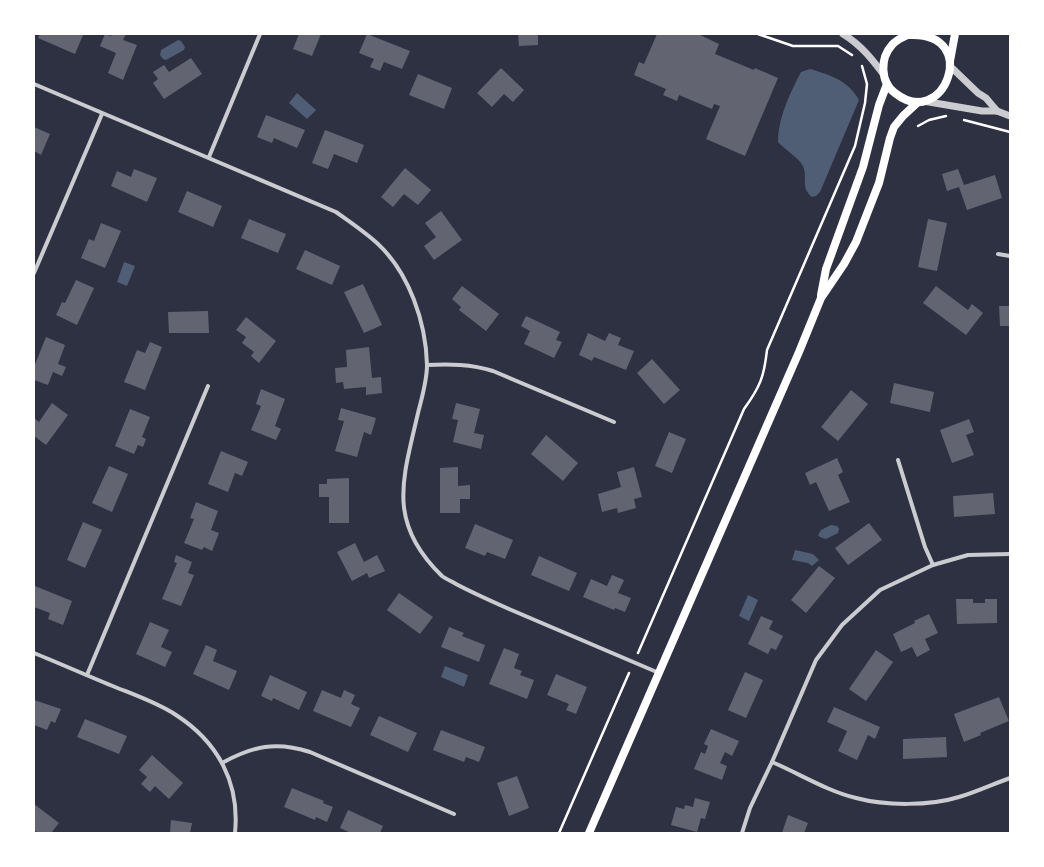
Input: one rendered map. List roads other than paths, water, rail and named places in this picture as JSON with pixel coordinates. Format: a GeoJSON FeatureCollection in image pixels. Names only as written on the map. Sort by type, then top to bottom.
{"type":"FeatureCollection","features":[{"type":"Feature","properties":{"kind":"main road"},"geometry":{"type":"LineString","coordinates":[[950,65],[947,52],[940,43],[931,37],[920,34],[906,35],[892,45],[887,51],[884,59],[884,75],[887,84],[893,92],[909,101],[920,101],[937,95],[943,89],[950,75],[950,65],[955,34]]}},
{"type":"Feature","properties":{"kind":"main road"},"geometry":{"type":"LineString","coordinates":[[821,298],[826,269],[863,167],[879,105],[887,84]]}},
{"type":"Feature","properties":{"kind":"main road"},"geometry":{"type":"LineString","coordinates":[[589,833],[821,298],[844,264],[856,242],[879,183],[894,127],[903,116],[920,101]]}},
{"type":"Feature","properties":{"kind":"street"},"geometry":{"type":"LineString","coordinates":[[209,158],[260,34]]}},
{"type":"Feature","properties":{"kind":"street"},"geometry":{"type":"LineString","coordinates":[[843,34],[856,42],[884,75]]}},
{"type":"Feature","properties":{"kind":"street"},"geometry":{"type":"LineString","coordinates":[[950,65],[978,93],[986,98],[997,111]]}},
{"type":"Feature","properties":{"kind":"street"},"geometry":{"type":"LineString","coordinates":[[34,84],[336,212],[379,245],[401,273],[417,306],[422,327],[427,365],[423,392],[406,464],[402,496],[404,515],[411,534],[420,550],[443,577],[474,594],[659,673]]}},
{"type":"Feature","properties":{"kind":"street"},"geometry":{"type":"LineString","coordinates":[[920,101],[982,111],[997,111],[1010,116]]}},
{"type":"Feature","properties":{"kind":"street"},"geometry":{"type":"LineString","coordinates":[[34,273],[102,114]]}},
{"type":"Feature","properties":{"kind":"street"},"geometry":{"type":"LineString","coordinates":[[998,254],[1010,256]]}},
{"type":"Feature","properties":{"kind":"street"},"geometry":{"type":"LineString","coordinates":[[427,365],[445,364],[479,366],[614,422]]}},
{"type":"Feature","properties":{"kind":"street"},"geometry":{"type":"LineString","coordinates":[[87,675],[208,386]]}},
{"type":"Feature","properties":{"kind":"street"},"geometry":{"type":"LineString","coordinates":[[898,460],[925,547],[933,565]]}},
{"type":"Feature","properties":{"kind":"street"},"geometry":{"type":"LineString","coordinates":[[742,833],[750,808],[772,762],[816,660],[842,625],[880,590],[933,565],[968,555],[1010,554]]}},
{"type":"Feature","properties":{"kind":"street"},"geometry":{"type":"LineString","coordinates":[[34,653],[155,704],[175,714],[194,727],[214,748],[222,763],[232,790],[236,807],[235,833]]}},
{"type":"Feature","properties":{"kind":"street"},"geometry":{"type":"LineString","coordinates":[[222,763],[245,751],[262,746],[295,747],[310,752],[454,814]]}},
{"type":"Feature","properties":{"kind":"street"},"geometry":{"type":"LineString","coordinates":[[772,762],[835,791],[856,798],[884,803],[928,804],[958,798],[1010,778]]}},
{"type":"Feature","properties":{"kind":"water"},"geometry":{"type":"Polygon","coordinates":[[[178,40],[181,41],[185,47],[184,50],[166,60],[163,59],[160,55],[161,50],[178,40]]]}},
{"type":"Feature","properties":{"kind":"water"},"geometry":{"type":"Polygon","coordinates":[[[810,69],[838,79],[855,93],[859,100],[820,192],[816,196],[812,197],[806,190],[803,166],[778,142],[782,115],[789,97],[801,72],[810,69]]]}},
{"type":"Feature","properties":{"kind":"water"},"geometry":{"type":"Polygon","coordinates":[[[297,93],[316,110],[307,119],[289,103],[297,93]]]}},
{"type":"Feature","properties":{"kind":"water"},"geometry":{"type":"Polygon","coordinates":[[[124,262],[135,266],[127,286],[117,282],[124,262]]]}},
{"type":"Feature","properties":{"kind":"water"},"geometry":{"type":"Polygon","coordinates":[[[831,525],[837,526],[839,529],[838,533],[826,539],[818,535],[821,530],[831,525]]]}},
{"type":"Feature","properties":{"kind":"water"},"geometry":{"type":"Polygon","coordinates":[[[795,550],[813,554],[819,560],[812,566],[808,563],[792,560],[795,550]]]}},
{"type":"Feature","properties":{"kind":"water"},"geometry":{"type":"Polygon","coordinates":[[[748,595],[758,600],[749,621],[739,616],[748,595]]]}},
{"type":"Feature","properties":{"kind":"water"},"geometry":{"type":"Polygon","coordinates":[[[445,666],[468,675],[464,687],[441,677],[445,666]]]}}]}
